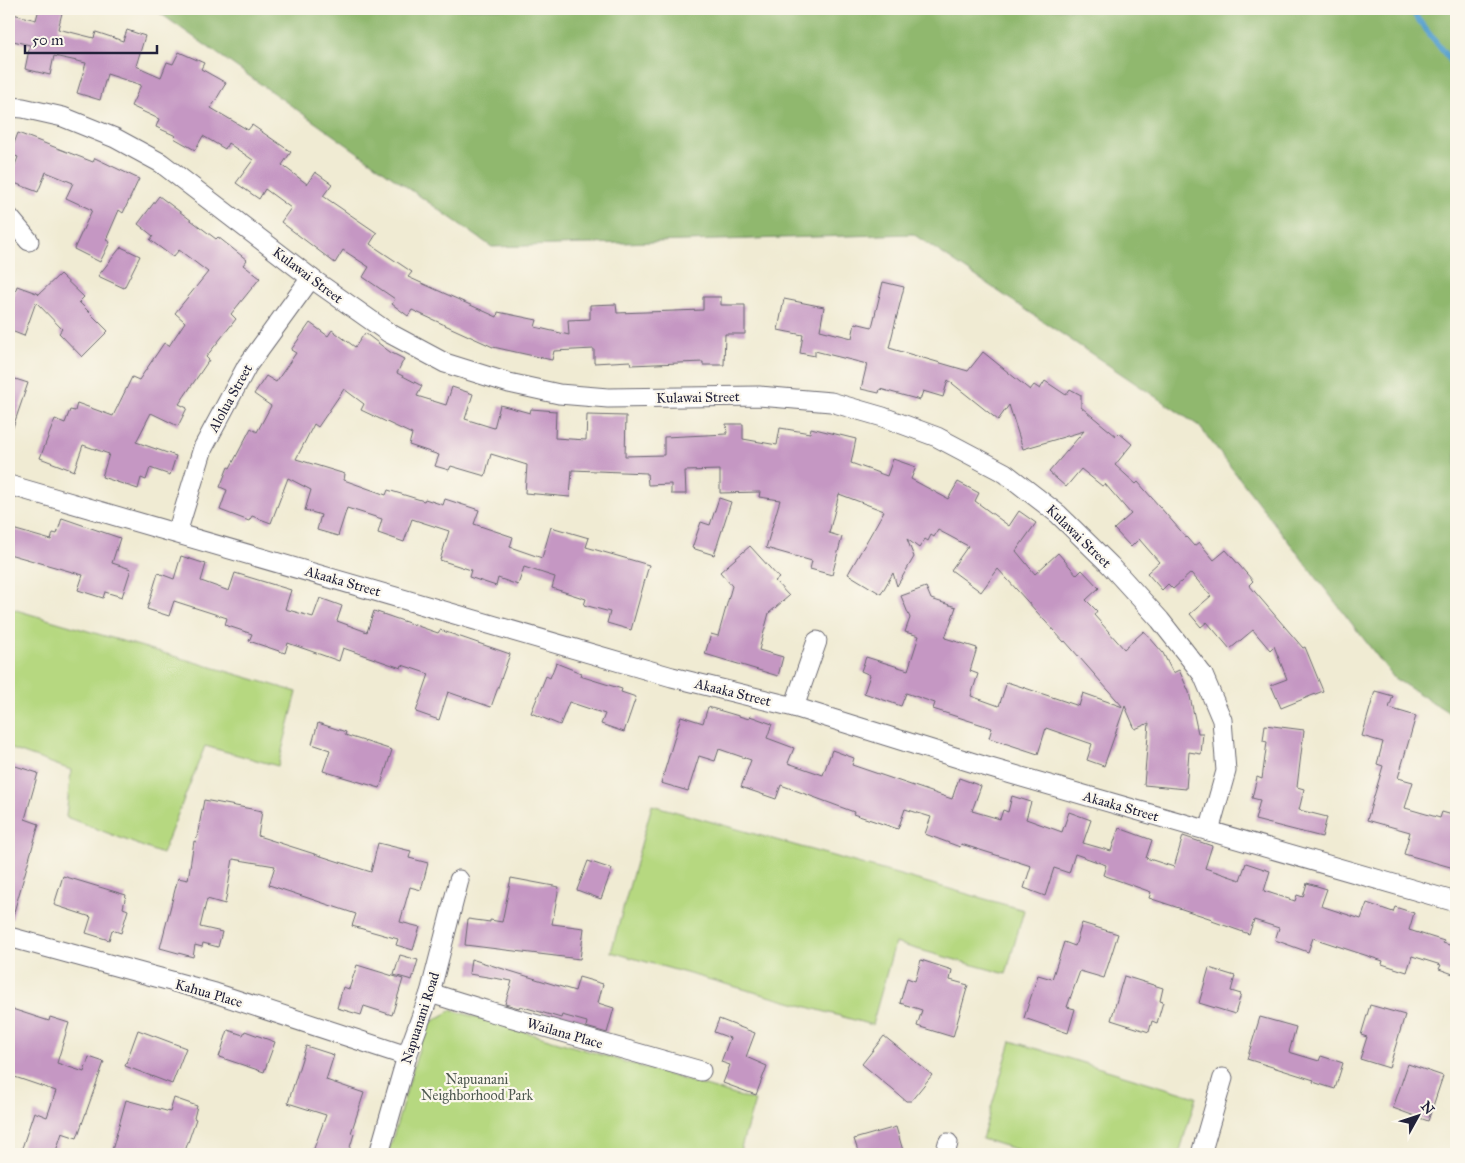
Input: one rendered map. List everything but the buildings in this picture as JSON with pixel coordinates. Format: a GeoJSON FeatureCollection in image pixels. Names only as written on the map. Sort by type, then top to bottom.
{"type":"FeatureCollection","features":[{"type":"Feature","properties":{"kind":"street","name":"Kulawai Street"},"geometry":{"type":"LineString","coordinates":[[9,107],[23,108],[63,117],[115,138],[161,162],[311,278],[397,338],[445,363],[509,383],[559,394],[608,398],[759,396],[831,402],[883,417],[937,438],[1005,473],[1058,514],[1110,565],[1160,620],[1203,674],[1222,720],[1226,770],[1209,831]]}},
{"type":"Feature","properties":{"kind":"street"},"geometry":{"type":"LineString","coordinates":[[9,217],[29,241]]}},
{"type":"Feature","properties":{"kind":"street","name":"Alolua Street"},"geometry":{"type":"LineString","coordinates":[[177,533],[204,448],[247,366],[311,278]]}},
{"type":"Feature","properties":{"kind":"street","name":"Akaaka Street"},"geometry":{"type":"LineString","coordinates":[[9,484],[672,677],[794,707],[987,767],[1456,902]]}},
{"type":"Feature","properties":{"kind":"street"},"geometry":{"type":"LineString","coordinates":[[794,707],[817,641]]}},
{"type":"Feature","properties":{"kind":"street","name":"Napuanani Road"},"geometry":{"type":"LineString","coordinates":[[379,1154],[407,1056],[430,993],[459,880]]}},
{"type":"Feature","properties":{"kind":"street","name":"Kahua Place"},"geometry":{"type":"LineString","coordinates":[[9,938],[215,994],[407,1056]]}},
{"type":"Feature","properties":{"kind":"street","name":"Wailana Place"},"geometry":{"type":"LineString","coordinates":[[430,993],[701,1071]]}},
{"type":"Feature","properties":{"kind":"street"},"geometry":{"type":"LineString","coordinates":[[1201,1154],[1223,1078]]}},
{"type":"Feature","properties":{"kind":"green space"},"geometry":{"type":"Polygon","coordinates":[[[154,9],[1456,9],[1456,717],[1394,678],[1199,426],[913,234],[492,247],[154,9]]]}},
{"type":"Feature","properties":{"kind":"green space"},"geometry":{"type":"Polygon","coordinates":[[[9,608],[297,692],[278,766],[205,746],[162,854],[66,817],[71,770],[9,748],[9,608]]]}},
{"type":"Feature","properties":{"kind":"green space"},"geometry":{"type":"Polygon","coordinates":[[[652,805],[1024,910],[1006,974],[895,943],[872,1025],[611,952],[652,805]]]}},
{"type":"Feature","properties":{"kind":"green space","name":"Napuanani Neighborhood Park"},"geometry":{"type":"Polygon","coordinates":[[[452,1010],[755,1101],[739,1154],[388,1154],[426,1025],[452,1010]]]}},
{"type":"Feature","properties":{"kind":"green space"},"geometry":{"type":"Polygon","coordinates":[[[1011,1041],[1196,1097],[1179,1154],[1032,1154],[982,1139],[1011,1041]]]}},
{"type":"Feature","properties":{"kind":"waterway"},"geometry":{"type":"LineString","coordinates":[[1410,9],[1456,68]]}}]}
